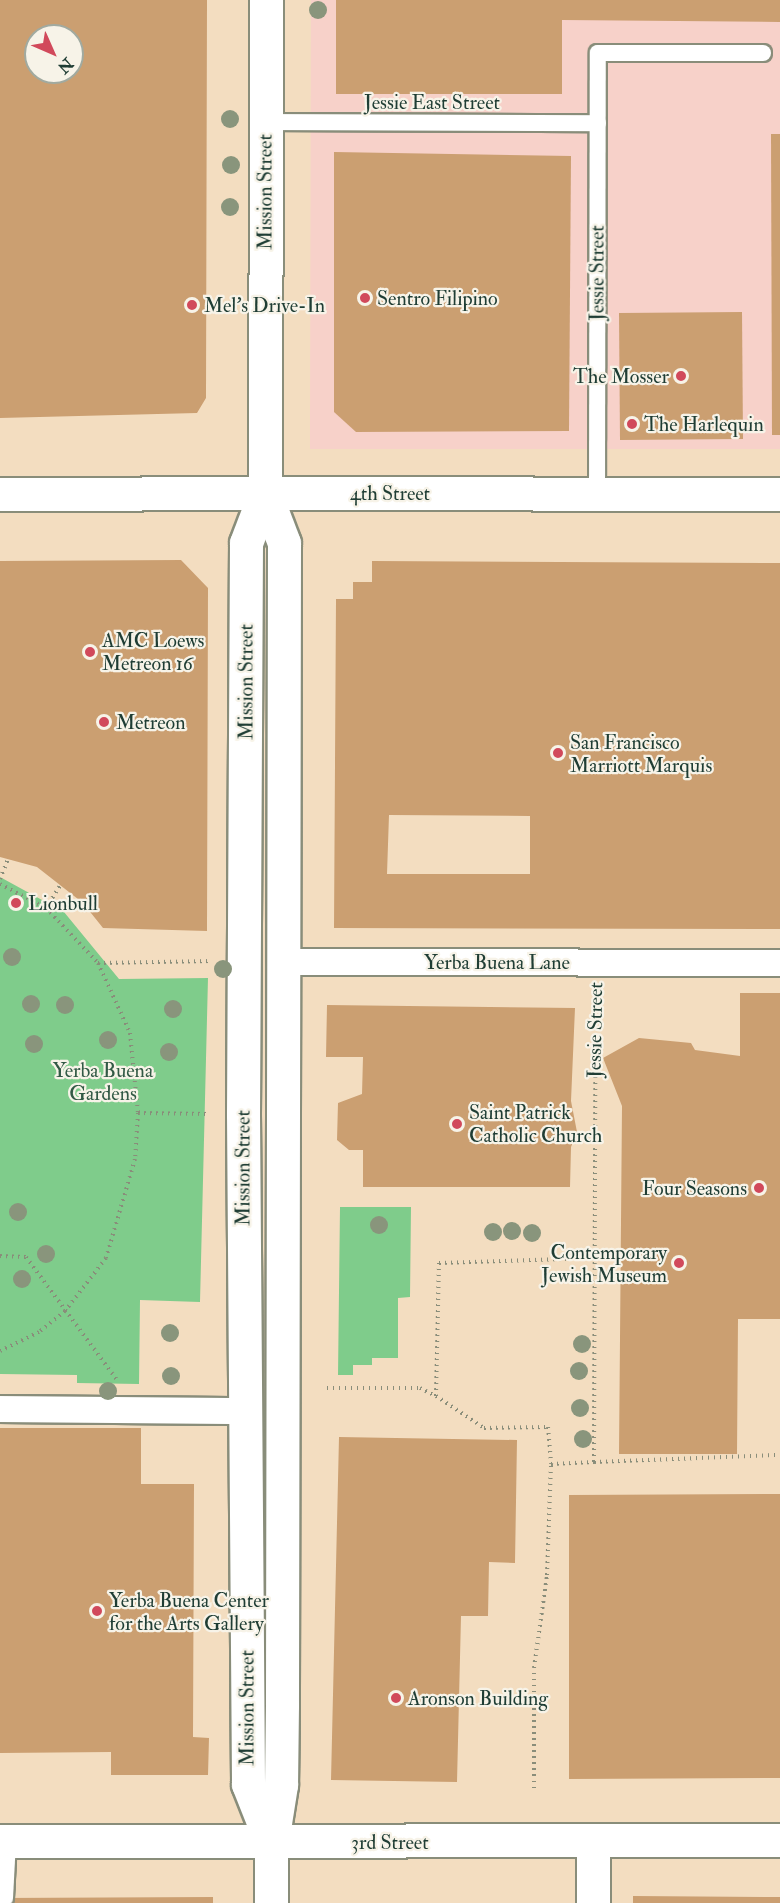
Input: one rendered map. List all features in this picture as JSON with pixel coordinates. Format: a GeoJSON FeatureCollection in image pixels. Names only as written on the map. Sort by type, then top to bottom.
{"type":"FeatureCollection","features":[{"type":"Feature","properties":{"kind":"main road","name":"Mission Street"},"geometry":{"type":"LineString","coordinates":[[266,0],[264,493],[246,543],[246,1411],[248,1784],[272,1842]]}},
{"type":"Feature","properties":{"kind":"main road","name":"Mission Street"},"geometry":{"type":"LineString","coordinates":[[264,493],[285,543],[286,962],[282,1739],[272,1842],[271,1903]]}},
{"type":"Feature","properties":{"kind":"main road","name":"4th Street"},"geometry":{"type":"LineString","coordinates":[[0,494],[780,494]]}},
{"type":"Feature","properties":{"kind":"main road","name":"3rd Street"},"geometry":{"type":"LineString","coordinates":[[4,1841],[780,1840]]}},
{"type":"Feature","properties":{"kind":"main road"},"geometry":{"type":"LineString","coordinates":[[592,1903],[593,1841]]}},
{"type":"Feature","properties":{"kind":"street","name":"Yerba Buena Lane"},"geometry":{"type":"LineString","coordinates":[[286,962],[780,963]]}},
{"type":"Feature","properties":{"kind":"street"},"geometry":{"type":"LineString","coordinates":[[0,1409],[246,1411]]}},
{"type":"Feature","properties":{"kind":"lane","name":"Jessie Street"},"geometry":{"type":"LineString","coordinates":[[597,494],[598,53],[762,53]]}},
{"type":"Feature","properties":{"kind":"lane","name":"Jessie East Street"},"geometry":{"type":"LineString","coordinates":[[265,122],[598,123]]}},
{"type":"Feature","properties":{"kind":"lane"},"geometry":{"type":"LineString","coordinates":[[4,1841],[5,1898]]}},
{"type":"Feature","properties":{"kind":"path"},"geometry":{"type":"LineString","coordinates":[[0,1351],[39,1332],[65,1311],[106,1258],[120,1225],[135,1159],[138,1113],[130,1033],[98,963],[46,908],[0,881],[8,859]]}},
{"type":"Feature","properties":{"kind":"path"},"geometry":{"type":"LineString","coordinates":[[46,908],[60,886]]}},
{"type":"Feature","properties":{"kind":"path"},"geometry":{"type":"LineString","coordinates":[[98,963],[219,961]]}},
{"type":"Feature","properties":{"kind":"path","name":"Jessie Street"},"geometry":{"type":"LineString","coordinates":[[594,1462],[592,1207],[596,962]]}},
{"type":"Feature","properties":{"kind":"path"},"geometry":{"type":"LineString","coordinates":[[138,1113],[210,1114]]}},
{"type":"Feature","properties":{"kind":"path"},"geometry":{"type":"LineString","coordinates":[[0,1256],[26,1257],[140,1410]]}},
{"type":"Feature","properties":{"kind":"path"},"geometry":{"type":"LineString","coordinates":[[436,1396],[439,1263],[594,1258]]}},
{"type":"Feature","properties":{"kind":"path"},"geometry":{"type":"LineString","coordinates":[[327,1388],[420,1388],[484,1428],[548,1426],[551,1464],[548,1575],[534,1668],[534,1788]]}},
{"type":"Feature","properties":{"kind":"path"},"geometry":{"type":"LineString","coordinates":[[551,1464],[780,1455]]}},
{"type":"Feature","properties":{"kind":"shaded area"},"geometry":{"type":"Polygon","coordinates":[[[311,0],[780,0],[780,449],[310,449],[311,0]]]}},
{"type":"Feature","properties":{"kind":"green space","name":"Yerba Buena Gardens"},"geometry":{"type":"Polygon","coordinates":[[[0,877],[64,912],[119,979],[208,978],[200,1302],[140,1300],[139,1384],[77,1383],[77,1375],[0,1374],[0,877]]]}},
{"type":"Feature","properties":{"kind":"green space"},"geometry":{"type":"Polygon","coordinates":[[[340,1207],[411,1207],[410,1297],[398,1298],[398,1358],[372,1358],[372,1365],[353,1365],[353,1375],[338,1375],[340,1207]]]}},
{"type":"Feature","properties":{"kind":"building"},"geometry":{"type":"Polygon","coordinates":[[[0,0],[207,0],[206,398],[197,413],[0,418],[0,0]]]}},
{"type":"Feature","properties":{"kind":"building"},"geometry":{"type":"Polygon","coordinates":[[[336,0],[780,0],[780,22],[562,20],[562,94],[336,94],[336,0]]]}},
{"type":"Feature","properties":{"kind":"building"},"geometry":{"type":"Polygon","coordinates":[[[771,134],[780,134],[780,435],[772,435],[771,134]]]}},
{"type":"Feature","properties":{"kind":"building"},"geometry":{"type":"Polygon","coordinates":[[[334,152],[571,156],[569,431],[356,432],[334,412],[334,152]]]}},
{"type":"Feature","properties":{"kind":"building","name":"The Mosser"},"geometry":{"type":"Polygon","coordinates":[[[742,312],[743,439],[620,440],[619,313],[742,312]]]}},
{"type":"Feature","properties":{"kind":"building","name":"Metreon"},"geometry":{"type":"Polygon","coordinates":[[[181,560],[208,588],[207,931],[103,928],[83,903],[37,867],[0,857],[0,561],[181,560]]]}},
{"type":"Feature","properties":{"kind":"building","name":"San Francisco Marriott Marquis"},"geometry":{"type":"Polygon","coordinates":[[[372,561],[780,563],[780,929],[334,928],[336,599],[353,599],[353,582],[372,582],[372,561]],[[389,815],[387,874],[530,874],[530,816],[389,815]]]}},
{"type":"Feature","properties":{"kind":"building","name":"Contemporary Jewish Museum"},"geometry":{"type":"Polygon","coordinates":[[[740,993],[780,993],[780,1319],[738,1319],[737,1454],[619,1454],[622,1106],[603,1058],[639,1038],[691,1043],[695,1050],[740,1056],[740,993]]]}},
{"type":"Feature","properties":{"kind":"building","name":"Saint Patrick Catholic Church"},"geometry":{"type":"Polygon","coordinates":[[[327,1005],[575,1008],[571,1101],[577,1132],[571,1147],[570,1187],[363,1187],[363,1150],[349,1150],[337,1140],[338,1103],[362,1094],[363,1057],[326,1057],[327,1005]]]}},
{"type":"Feature","properties":{"kind":"building","name":"Yerba Buena Center for the Arts Gallery"},"geometry":{"type":"Polygon","coordinates":[[[0,1428],[141,1428],[141,1484],[194,1484],[193,1737],[209,1738],[208,1775],[111,1775],[111,1752],[0,1753],[0,1428]]]}},
{"type":"Feature","properties":{"kind":"building"},"geometry":{"type":"Polygon","coordinates":[[[339,1437],[517,1440],[515,1563],[489,1562],[488,1616],[461,1616],[457,1782],[331,1780],[339,1437]]]}},
{"type":"Feature","properties":{"kind":"building"},"geometry":{"type":"Polygon","coordinates":[[[780,1494],[780,1778],[569,1779],[569,1495],[780,1494]]]}},
{"type":"Feature","properties":{"kind":"building"},"geometry":{"type":"Polygon","coordinates":[[[633,1896],[780,1897],[780,1903],[633,1903],[633,1896]]]}},
{"type":"Feature","properties":{"kind":"building"},"geometry":{"type":"Polygon","coordinates":[[[213,1897],[213,1903],[0,1903],[0,1898],[213,1897]]]}},
{"type":"Feature","properties":{"kind":"place","name":"Sentro Filipino"},"geometry":{"type":"Point","coordinates":[365,298]}},
{"type":"Feature","properties":{"kind":"place","name":"Mel's Drive-In"},"geometry":{"type":"Point","coordinates":[192,305]}},
{"type":"Feature","properties":{"kind":"place","name":"The Mosser"},"geometry":{"type":"Point","coordinates":[681,376]}},
{"type":"Feature","properties":{"kind":"place","name":"The Harlequin"},"geometry":{"type":"Point","coordinates":[632,424]}},
{"type":"Feature","properties":{"kind":"place","name":"AMC Loews Metreon 16"},"geometry":{"type":"Point","coordinates":[90,652]}},
{"type":"Feature","properties":{"kind":"place","name":"Metreon"},"geometry":{"type":"Point","coordinates":[104,722]}},
{"type":"Feature","properties":{"kind":"place","name":"San Francisco Marriott Marquis"},"geometry":{"type":"Point","coordinates":[558,753]}},
{"type":"Feature","properties":{"kind":"place","name":"Lionbull"},"geometry":{"type":"Point","coordinates":[16,903]}},
{"type":"Feature","properties":{"kind":"place","name":"Saint Patrick Catholic Church"},"geometry":{"type":"Point","coordinates":[457,1124]}},
{"type":"Feature","properties":{"kind":"place","name":"Four Seasons"},"geometry":{"type":"Point","coordinates":[759,1188]}},
{"type":"Feature","properties":{"kind":"place","name":"Contemporary Jewish Museum"},"geometry":{"type":"Point","coordinates":[679,1263]}},
{"type":"Feature","properties":{"kind":"place","name":"Yerba Buena Center for the Arts Gallery"},"geometry":{"type":"Point","coordinates":[97,1611]}},
{"type":"Feature","properties":{"kind":"place","name":"Aronson Building"},"geometry":{"type":"Point","coordinates":[396,1698]}}]}
